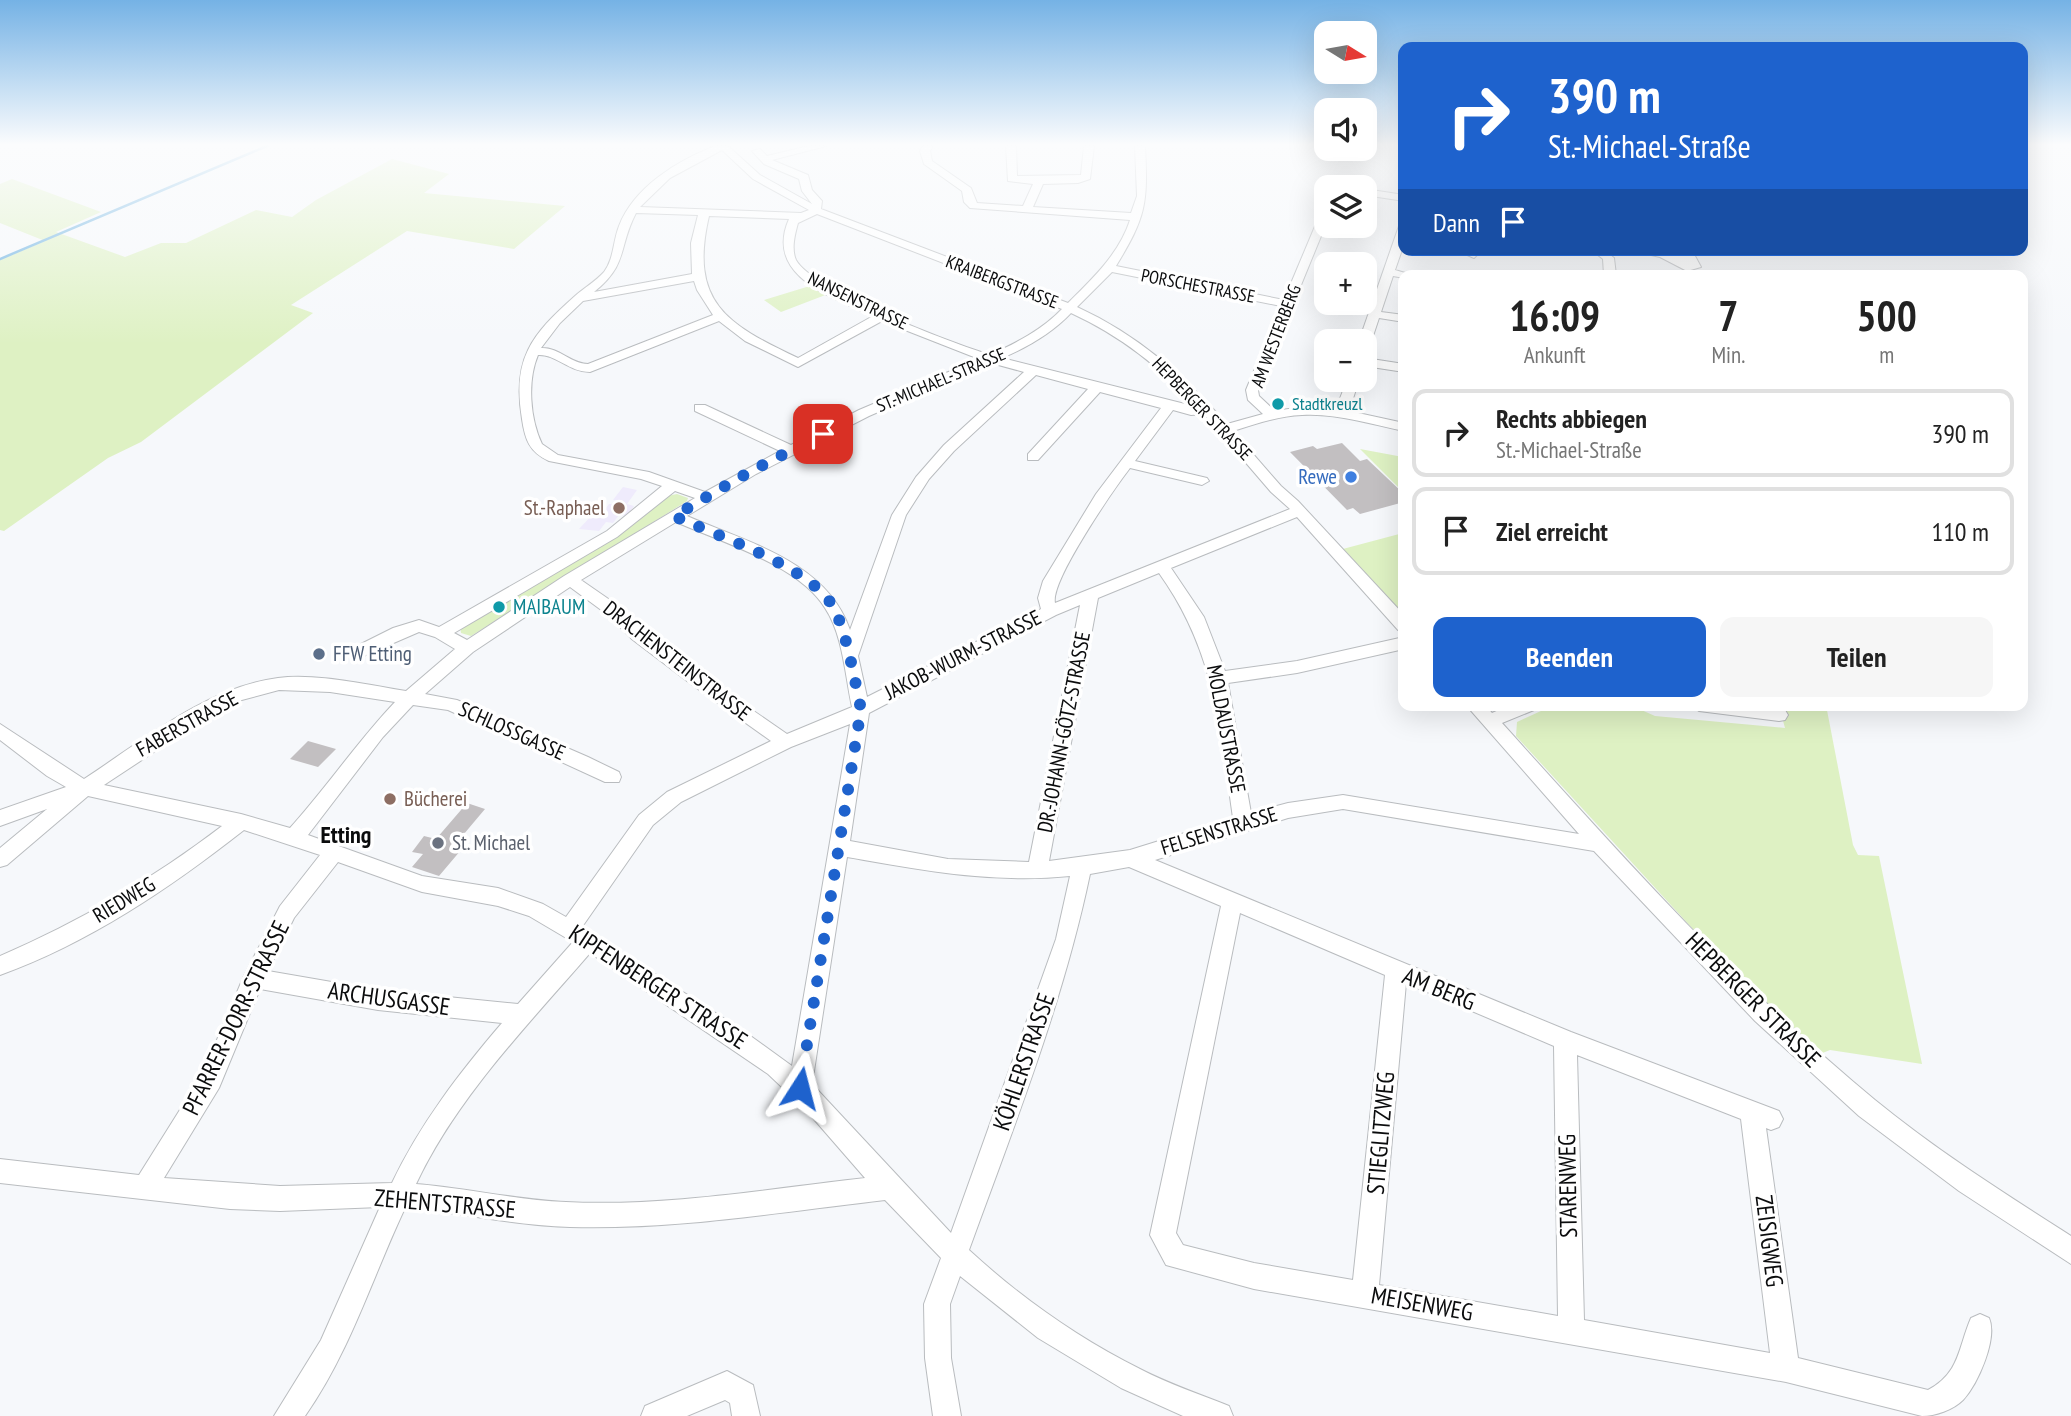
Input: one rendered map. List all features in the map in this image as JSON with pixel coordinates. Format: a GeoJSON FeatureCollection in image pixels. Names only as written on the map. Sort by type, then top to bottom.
{"type":"FeatureCollection","features":[{"type":"Feature","properties":{"kind":"street"},"geometry":{"type":"LineString","coordinates":[[632,212],[624,225],[612,269],[552,322],[531,352],[525,378],[525,406],[533,444],[541,453],[554,458],[644,475],[705,497]]}},
{"type":"Feature","properties":{"kind":"street"},"geometry":{"type":"LineString","coordinates":[[682,212],[799,216],[812,212]]}},
{"type":"Feature","properties":{"kind":"street","name":"KRAIBERGSTRASSE"},"geometry":{"type":"LineString","coordinates":[[819,212],[1070,309]]}},
{"type":"Feature","properties":{"kind":"street"},"geometry":{"type":"LineString","coordinates":[[1059,212],[1137,217]]}},
{"type":"Feature","properties":{"kind":"street","name":"ST.-MICHAEL-STRASSE"},"geometry":{"type":"LineString","coordinates":[[294,837],[324,803],[377,732],[409,698],[467,648],[674,516],[790,450],[885,404],[1035,338],[1070,309],[1109,268],[1122,249],[1138,212]]}},
{"type":"Feature","properties":{"kind":"street"},"geometry":{"type":"LineString","coordinates":[[704,213],[695,250],[698,277],[703,293],[719,317],[740,334],[798,363],[882,316]]}},
{"type":"Feature","properties":{"kind":"street","name":"NANSENSTRASSE"},"geometry":{"type":"LineString","coordinates":[[799,216],[793,220],[789,240],[792,262],[796,267],[821,286],[882,316],[991,359],[1170,405],[1197,411],[1205,410]]}},
{"type":"Feature","properties":{"kind":"street","name":"AM WESTERBERG"},"geometry":{"type":"LineString","coordinates":[[1272,415],[1253,397],[1252,390],[1315,238]]}},
{"type":"Feature","properties":{"kind":"street"},"geometry":{"type":"LineString","coordinates":[[1377,306],[1398,246]]}},
{"type":"Feature","properties":{"kind":"street","name":"PORSCHESTRASSE"},"geometry":{"type":"LineString","coordinates":[[1109,268],[1287,304]]}},
{"type":"Feature","properties":{"kind":"street"},"geometry":{"type":"LineString","coordinates":[[1389,272],[1398,274]]}},
{"type":"Feature","properties":{"kind":"street"},"geometry":{"type":"LineString","coordinates":[[580,298],[698,277]]}},
{"type":"Feature","properties":{"kind":"street","name":"HEPBERGER STRASSE"},"geometry":{"type":"LineString","coordinates":[[1070,309],[1132,341],[1159,362],[1398,619]]}},
{"type":"Feature","properties":{"kind":"street"},"geometry":{"type":"LineString","coordinates":[[1377,314],[1398,318]]}},
{"type":"Feature","properties":{"kind":"street"},"geometry":{"type":"LineString","coordinates":[[531,352],[548,351],[578,368],[590,368],[719,317]]}},
{"type":"Feature","properties":{"kind":"street"},"geometry":{"type":"LineString","coordinates":[[1377,364],[1398,367]]}},
{"type":"Feature","properties":{"kind":"street"},"geometry":{"type":"LineString","coordinates":[[849,657],[899,515],[923,477],[949,448],[1035,369]]}},
{"type":"Feature","properties":{"kind":"street"},"geometry":{"type":"LineString","coordinates":[[1033,457],[1098,386]]}},
{"type":"Feature","properties":{"kind":"street"},"geometry":{"type":"LineString","coordinates":[[1341,414],[1349,392]]}},
{"type":"Feature","properties":{"kind":"street"},"geometry":{"type":"LineString","coordinates":[[1050,611],[1046,598],[1051,581],[1103,494],[1170,405]]}},
{"type":"Feature","properties":{"kind":"street"},"geometry":{"type":"LineString","coordinates":[[700,408],[790,450]]}},
{"type":"Feature","properties":{"kind":"street"},"geometry":{"type":"LineString","coordinates":[[1223,429],[1272,415],[1302,411],[1341,414],[1398,426]]}},
{"type":"Feature","properties":{"kind":"street"},"geometry":{"type":"LineString","coordinates":[[1126,463],[1202,481]]}},
{"type":"Feature","properties":{"kind":"street"},"geometry":{"type":"LineString","coordinates":[[441,633],[612,534],[673,485]]}},
{"type":"Feature","properties":{"kind":"street","name":"JAKOB-WURM-STRASSE"},"geometry":{"type":"LineString","coordinates":[[288,1416],[305,1395],[333,1348],[401,1195],[430,1137],[524,1015],[578,934],[646,820],[674,797],[785,742],[847,718],[1050,611],[1296,508]]}},
{"type":"Feature","properties":{"kind":"street"},"geometry":{"type":"LineString","coordinates":[[674,516],[801,574],[820,590],[834,607],[861,709],[800,1088]]}},
{"type":"Feature","properties":{"kind":"street","name":"MOLDAUSTRASSE"},"geometry":{"type":"LineString","coordinates":[[1162,566],[1188,602],[1219,678],[1243,821]]}},
{"type":"Feature","properties":{"kind":"street","name":"DRACHENSTEINSTRASSE"},"geometry":{"type":"LineString","coordinates":[[570,580],[614,611],[639,636],[697,680],[785,742]]}},
{"type":"Feature","properties":{"kind":"street","name":"DR.-JOHANN-GÖTZ-STRASSE"},"geometry":{"type":"LineString","coordinates":[[1038,869],[1090,596]]}},
{"type":"Feature","properties":{"kind":"street"},"geometry":{"type":"LineString","coordinates":[[834,607],[851,612],[865,612]]}},
{"type":"Feature","properties":{"kind":"street"},"geometry":{"type":"LineString","coordinates":[[359,652],[399,632],[419,626],[441,633],[467,648]]}},
{"type":"Feature","properties":{"kind":"street"},"geometry":{"type":"LineString","coordinates":[[1219,678],[1297,667],[1398,644]]}},
{"type":"Feature","properties":{"kind":"street","name":"FABERSTRASSE"},"geometry":{"type":"LineString","coordinates":[[0,859],[85,788],[201,712],[233,696],[279,684],[302,684],[409,698]]}},
{"type":"Feature","properties":{"kind":"street","name":"SCHLOSSGASSE"},"geometry":{"type":"LineString","coordinates":[[409,698],[438,701],[464,708],[525,739],[582,761],[612,778]]}},
{"type":"Feature","properties":{"kind":"street","name":"HEPBERGER STRASSE"},"geometry":{"type":"LineString","coordinates":[[1480,711],[1747,999],[1868,1109],[1931,1157],[2071,1251]]}},
{"type":"Feature","properties":{"kind":"street"},"geometry":{"type":"LineString","coordinates":[[1489,721],[1513,711]]}},
{"type":"Feature","properties":{"kind":"street"},"geometry":{"type":"LineString","coordinates":[[1747,711],[1779,715]]}},
{"type":"Feature","properties":{"kind":"street","name":"KIPFENBERGER STRASSE"},"geometry":{"type":"LineString","coordinates":[[0,731],[54,771],[85,788],[241,822],[294,837],[422,884],[498,897],[536,910],[578,934],[763,1056],[800,1088],[954,1254],[1001,1294],[1074,1346],[1155,1391],[1219,1416]]}},
{"type":"Feature","properties":{"kind":"street"},"geometry":{"type":"LineString","coordinates":[[0,818],[85,788]]}},
{"type":"Feature","properties":{"kind":"street","name":"FELSENSTRASSE"},"geometry":{"type":"LineString","coordinates":[[838,846],[947,866],[1038,869],[1082,866],[1129,859],[1243,821],[1315,803],[1343,802],[1600,843]]}},
{"type":"Feature","properties":{"kind":"street","name":"RIEDWEG"},"geometry":{"type":"LineString","coordinates":[[0,966],[35,952],[119,904],[201,854],[241,822]]}},
{"type":"Feature","properties":{"kind":"street","name":"PFARRER-DORR-STRASSE"},"geometry":{"type":"LineString","coordinates":[[144,1189],[211,1080],[254,978],[287,912],[334,852]]}},
{"type":"Feature","properties":{"kind":"street","name":"AM BERG"},"geometry":{"type":"LineString","coordinates":[[1129,859],[1396,971],[1762,1116]]}},
{"type":"Feature","properties":{"kind":"street","name":"KÖHLERSTRASSE"},"geometry":{"type":"LineString","coordinates":[[947,1416],[938,1359],[937,1304],[1008,1111],[1066,939],[1082,866]]}},
{"type":"Feature","properties":{"kind":"street","name":"MEISENWEG"},"geometry":{"type":"LineString","coordinates":[[1232,903],[1163,1235],[1175,1256],[1254,1276],[1786,1369],[1929,1404],[1952,1392],[1969,1367],[1980,1327]]}},
{"type":"Feature","properties":{"kind":"street","name":"STIEGLITZWEG"},"geometry":{"type":"LineString","coordinates":[[1365,1294],[1396,971]]}},
{"type":"Feature","properties":{"kind":"street","name":"ARCHUSGASSE"},"geometry":{"type":"LineString","coordinates":[[254,978],[378,1000],[524,1015]]}},
{"type":"Feature","properties":{"kind":"street","name":"STARENWEG"},"geometry":{"type":"LineString","coordinates":[[1566,1040],[1572,1331]]}},
{"type":"Feature","properties":{"kind":"street","name":"ZEISIGWEG"},"geometry":{"type":"LineString","coordinates":[[1762,1116],[1786,1369]]}},
{"type":"Feature","properties":{"kind":"street","name":"ZEHENTSTRASSE"},"geometry":{"type":"LineString","coordinates":[[0,1171],[144,1189],[263,1198],[401,1195],[530,1212],[587,1215],[668,1211],[890,1187]]}},
{"type":"Feature","properties":{"kind":"street"},"geometry":{"type":"LineString","coordinates":[[655,1416],[727,1385],[743,1395],[746,1416]]}},
{"type":"Feature","properties":{"kind":"shaded area","name":"St.-Raphael"},"geometry":{"type":"Polygon","coordinates":[[[623,487],[637,490],[627,504],[634,506],[627,516],[619,515],[613,523],[606,522],[599,531],[579,529],[596,511],[603,512],[609,504],[617,504],[619,501],[613,500],[623,487]]]}},
{"type":"Feature","properties":{"kind":"green space"},"geometry":{"type":"Polygon","coordinates":[[[0,212],[101,212],[56,232],[125,257],[161,243],[186,243],[252,212],[292,217],[299,212],[558,212],[514,249],[407,231],[291,305],[313,313],[141,442],[108,458],[4,531],[0,530],[0,260],[45,241],[0,223],[0,212]]]}},
{"type":"Feature","properties":{"kind":"green space"},"geometry":{"type":"Polygon","coordinates":[[[813,285],[828,294],[781,312],[764,300],[813,285]]]}},
{"type":"Feature","properties":{"kind":"green space"},"geometry":{"type":"Polygon","coordinates":[[[1360,449],[1398,456],[1398,487],[1360,449]]]}},
{"type":"Feature","properties":{"kind":"green space"},"geometry":{"type":"Polygon","coordinates":[[[677,494],[688,498],[687,501],[471,636],[461,633],[460,626],[667,496],[677,494]]]}},
{"type":"Feature","properties":{"kind":"green space"},"geometry":{"type":"Polygon","coordinates":[[[1398,534],[1398,615],[1339,550],[1398,534]]]}},
{"type":"Feature","properties":{"kind":"green space"},"geometry":{"type":"Polygon","coordinates":[[[1541,711],[1644,711],[1655,716],[1785,728],[1780,711],[1827,711],[1853,845],[1858,855],[1879,856],[1922,1064],[1830,1050],[1820,1054],[1724,963],[1516,736],[1517,722],[1541,711]]]}},
{"type":"Feature","properties":{"kind":"building","name":"Rewe"},"geometry":{"type":"Polygon","coordinates":[[[1342,443],[1360,461],[1367,459],[1398,488],[1398,504],[1360,514],[1353,508],[1347,510],[1290,452],[1313,446],[1317,449],[1342,443]]]}},
{"type":"Feature","properties":{"kind":"building"},"geometry":{"type":"Polygon","coordinates":[[[308,741],[336,749],[318,767],[290,759],[308,741]]]}},
{"type":"Feature","properties":{"kind":"building","name":"St. Michael"},"geometry":{"type":"Polygon","coordinates":[[[467,803],[485,809],[453,847],[461,850],[439,876],[412,867],[423,854],[412,852],[424,836],[436,839],[467,803]]]}},
{"type":"Feature","properties":{"kind":"waterway"},"geometry":{"type":"LineString","coordinates":[[0,259],[111,212]]}},
{"type":"Feature","properties":{"kind":"place","name":"Stadtkreuzl"},"geometry":{"type":"Point","coordinates":[1278,404]}},
{"type":"Feature","properties":{"kind":"place","name":"Rewe"},"geometry":{"type":"Point","coordinates":[1351,477]}},
{"type":"Feature","properties":{"kind":"place","name":"St.-Raphael"},"geometry":{"type":"Point","coordinates":[619,508]}},
{"type":"Feature","properties":{"kind":"place","name":"MAIBAUM"},"geometry":{"type":"Point","coordinates":[499,607]}},
{"type":"Feature","properties":{"kind":"place","name":"FFW Etting"},"geometry":{"type":"Point","coordinates":[319,654]}},
{"type":"Feature","properties":{"kind":"place","name":"Bücherei"},"geometry":{"type":"Point","coordinates":[390,799]}},
{"type":"Feature","properties":{"kind":"place","name":"St. Michael"},"geometry":{"type":"Point","coordinates":[438,843]}},
{"type":"Feature","properties":{"kind":"district","name":"Etting"},"geometry":{"type":"Point","coordinates":[346,835]}},
{"type":"Feature","properties":{"kind":"route"},"geometry":{"type":"LineString","coordinates":[[800,1088],[861,709],[834,607],[820,590],[801,574],[674,516],[751,471],[823,434]]}}]}
